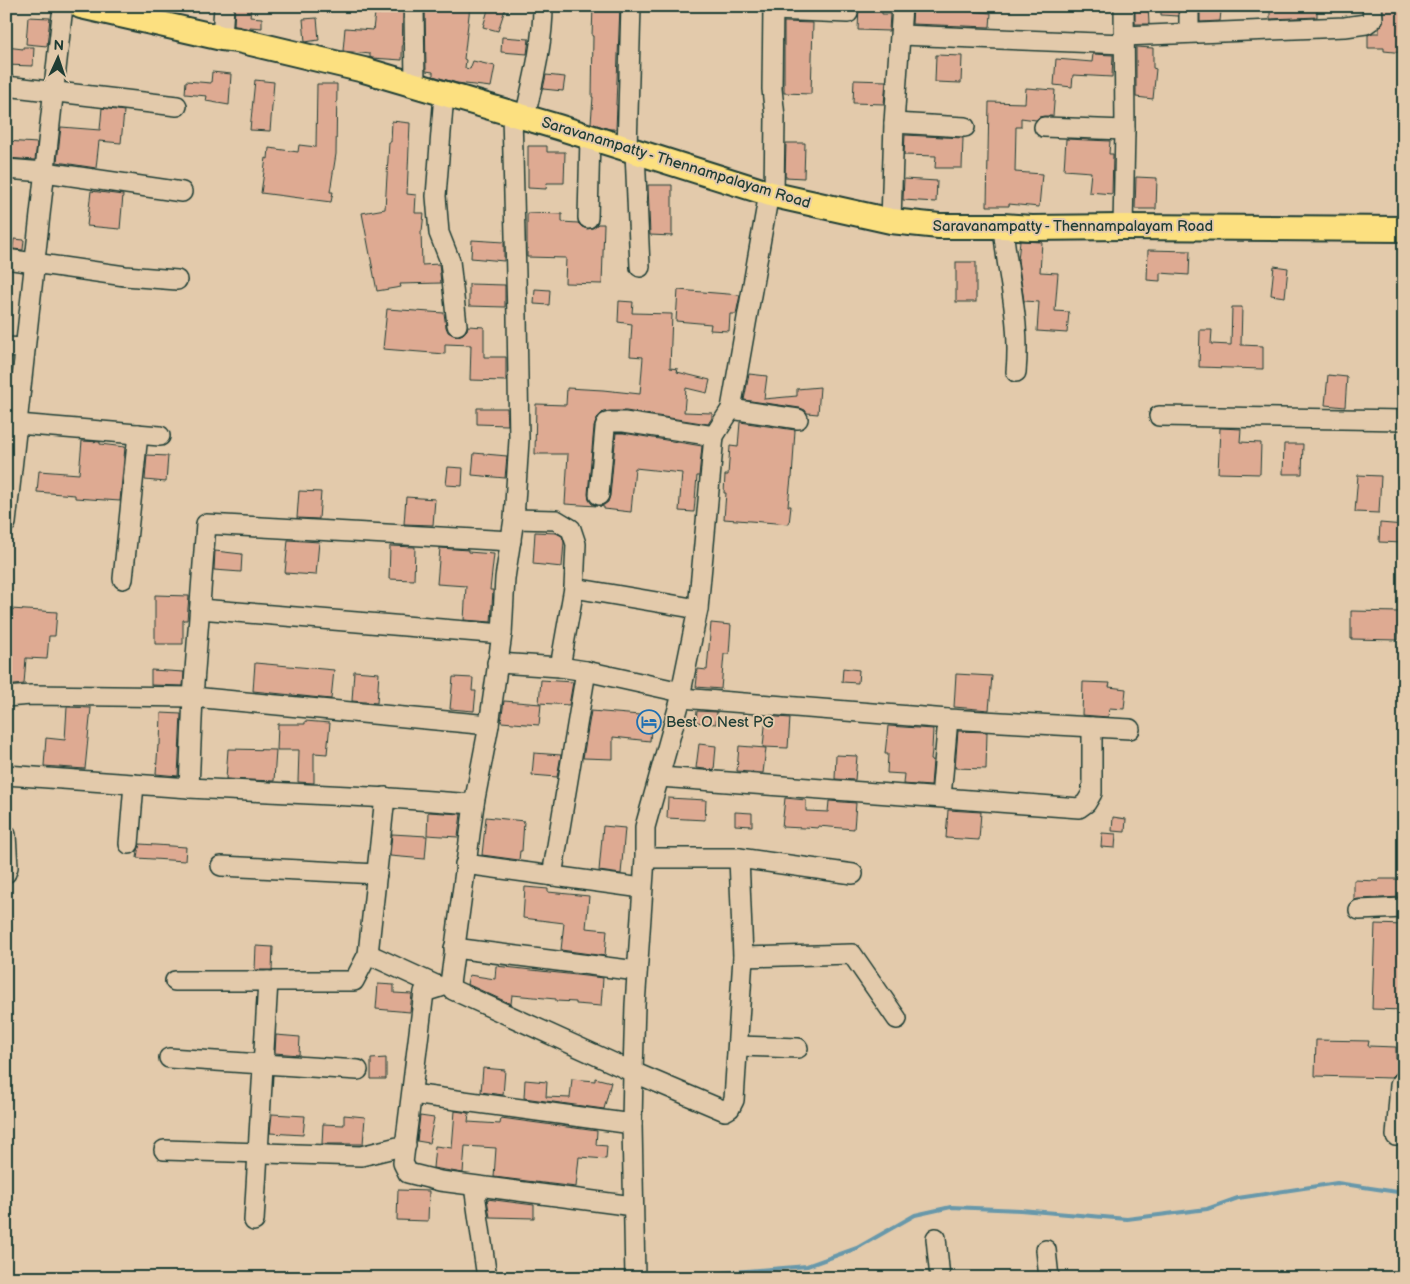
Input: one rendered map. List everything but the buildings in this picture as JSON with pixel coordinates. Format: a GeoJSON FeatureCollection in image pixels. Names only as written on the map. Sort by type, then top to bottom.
{"type":"FeatureCollection","features":[{"type":"Feature","properties":{"kind":"main road","name":"Saravanampatty - Thennampalayam Road"},"geometry":{"type":"LineString","coordinates":[[81,6],[364,70],[590,137],[771,194],[891,221],[939,226],[1032,228],[1404,229]]}},
{"type":"Feature","properties":{"kind":"street"},"geometry":{"type":"LineString","coordinates":[[6,523],[12,423],[25,348],[63,6]]}},
{"type":"Feature","properties":{"kind":"street"},"geometry":{"type":"LineString","coordinates":[[222,38],[224,6]]}},
{"type":"Feature","properties":{"kind":"street"},"geometry":{"type":"LineString","coordinates":[[414,6],[415,85]]}},
{"type":"Feature","properties":{"kind":"street"},"geometry":{"type":"LineString","coordinates":[[445,986],[454,948],[474,804],[489,726],[502,634],[505,578],[514,519],[519,440],[517,316],[518,116],[539,55],[543,25],[543,6]]}},
{"type":"Feature","properties":{"kind":"street"},"geometry":{"type":"LineString","coordinates":[[631,6],[631,150],[640,267]]}},
{"type":"Feature","properties":{"kind":"street"},"geometry":{"type":"LineString","coordinates":[[891,221],[894,123],[902,6]]}},
{"type":"Feature","properties":{"kind":"street"},"geometry":{"type":"LineString","coordinates":[[1123,227],[1125,130],[1124,6]]}},
{"type":"Feature","properties":{"kind":"street"},"geometry":{"type":"LineString","coordinates":[[1188,33],[1189,6]]}},
{"type":"Feature","properties":{"kind":"street"},"geometry":{"type":"LineString","coordinates":[[901,35],[1124,40],[1188,33],[1345,27],[1366,24],[1373,20],[1372,6]]}},
{"type":"Feature","properties":{"kind":"street"},"geometry":{"type":"LineString","coordinates":[[636,1278],[633,1206],[632,1072],[645,858],[645,827],[681,695],[698,609],[714,436],[731,409],[771,194],[775,117],[772,89],[773,8],[848,13]]}},
{"type":"Feature","properties":{"kind":"street"},"geometry":{"type":"LineString","coordinates":[[6,86],[177,106]]}},
{"type":"Feature","properties":{"kind":"street"},"geometry":{"type":"LineString","coordinates":[[444,94],[436,196],[439,233],[450,261],[457,325]]}},
{"type":"Feature","properties":{"kind":"street"},"geometry":{"type":"LineString","coordinates":[[894,123],[965,127]]}},
{"type":"Feature","properties":{"kind":"street"},"geometry":{"type":"LineString","coordinates":[[1044,127],[1125,130]]}},
{"type":"Feature","properties":{"kind":"street"},"geometry":{"type":"LineString","coordinates":[[588,218],[590,137]]}},
{"type":"Feature","properties":{"kind":"street"},"geometry":{"type":"LineString","coordinates":[[6,169],[44,172],[182,192]]}},
{"type":"Feature","properties":{"kind":"street"},"geometry":{"type":"LineString","coordinates":[[1004,226],[1017,328],[1016,372]]}},
{"type":"Feature","properties":{"kind":"street"},"geometry":{"type":"LineString","coordinates":[[6,259],[124,276],[178,280]]}},
{"type":"Feature","properties":{"kind":"street"},"geometry":{"type":"LineString","coordinates":[[6,347],[25,348]]}},
{"type":"Feature","properties":{"kind":"street"},"geometry":{"type":"LineString","coordinates":[[731,409],[798,419]]}},
{"type":"Feature","properties":{"kind":"street"},"geometry":{"type":"LineString","coordinates":[[1159,416],[1404,420]]}},
{"type":"Feature","properties":{"kind":"street"},"geometry":{"type":"LineString","coordinates":[[599,495],[607,423],[624,422],[714,436]]}},
{"type":"Feature","properties":{"kind":"street"},"geometry":{"type":"LineString","coordinates":[[12,423],[160,436]]}},
{"type":"Feature","properties":{"kind":"street"},"geometry":{"type":"LineString","coordinates":[[123,578],[138,434]]}},
{"type":"Feature","properties":{"kind":"street"},"geometry":{"type":"LineString","coordinates":[[514,519],[556,520],[571,529],[576,544],[574,588],[560,667]]}},
{"type":"Feature","properties":{"kind":"street"},"geometry":{"type":"LineString","coordinates":[[189,788],[206,524],[511,541]]}},
{"type":"Feature","properties":{"kind":"street"},"geometry":{"type":"LineString","coordinates":[[574,588],[698,609]]}},
{"type":"Feature","properties":{"kind":"street"},"geometry":{"type":"LineString","coordinates":[[200,609],[502,634]]}},
{"type":"Feature","properties":{"kind":"street"},"geometry":{"type":"LineString","coordinates":[[497,663],[560,667],[586,671],[681,695],[948,718],[1130,729]]}},
{"type":"Feature","properties":{"kind":"street"},"geometry":{"type":"LineString","coordinates":[[552,876],[586,671]]}},
{"type":"Feature","properties":{"kind":"street"},"geometry":{"type":"LineString","coordinates":[[6,697],[31,695],[194,697],[489,726]]}},
{"type":"Feature","properties":{"kind":"street"},"geometry":{"type":"LineString","coordinates":[[942,797],[948,718]]}},
{"type":"Feature","properties":{"kind":"street"},"geometry":{"type":"LineString","coordinates":[[660,777],[1079,808],[1086,803],[1092,793],[1092,727]]}},
{"type":"Feature","properties":{"kind":"street"},"geometry":{"type":"LineString","coordinates":[[6,775],[189,788],[386,797],[474,804]]}},
{"type":"Feature","properties":{"kind":"street"},"geometry":{"type":"LineString","coordinates":[[129,844],[134,784]]}},
{"type":"Feature","properties":{"kind":"street"},"geometry":{"type":"LineString","coordinates":[[175,981],[354,981],[368,954],[386,797]]}},
{"type":"Feature","properties":{"kind":"street"},"geometry":{"type":"LineString","coordinates":[[6,835],[8,867],[6,873]]}},
{"type":"Feature","properties":{"kind":"street"},"geometry":{"type":"LineString","coordinates":[[645,858],[739,858],[853,874]]}},
{"type":"Feature","properties":{"kind":"street"},"geometry":{"type":"LineString","coordinates":[[368,954],[445,986],[632,1072],[725,1111],[730,1108],[734,1100],[743,957],[739,858]]}},
{"type":"Feature","properties":{"kind":"street"},"geometry":{"type":"LineString","coordinates":[[465,864],[642,888]]}},
{"type":"Feature","properties":{"kind":"street"},"geometry":{"type":"LineString","coordinates":[[221,866],[377,874]]}},
{"type":"Feature","properties":{"kind":"street"},"geometry":{"type":"LineString","coordinates":[[1359,910],[1404,908]]}},
{"type":"Feature","properties":{"kind":"street"},"geometry":{"type":"LineString","coordinates":[[454,948],[637,971]]}},
{"type":"Feature","properties":{"kind":"street"},"geometry":{"type":"LineString","coordinates":[[743,957],[852,954],[897,1019]]}},
{"type":"Feature","properties":{"kind":"street"},"geometry":{"type":"LineString","coordinates":[[254,1221],[268,981]]}},
{"type":"Feature","properties":{"kind":"street"},"geometry":{"type":"LineString","coordinates":[[445,986],[424,992],[403,1163],[408,1173],[440,1181],[474,1186],[633,1206]]}},
{"type":"Feature","properties":{"kind":"street"},"geometry":{"type":"LineString","coordinates":[[738,1046],[798,1048]]}},
{"type":"Feature","properties":{"kind":"street"},"geometry":{"type":"LineString","coordinates":[[169,1058],[358,1070]]}},
{"type":"Feature","properties":{"kind":"street"},"geometry":{"type":"LineString","coordinates":[[1396,1136],[1400,1085],[1404,1080]]}},
{"type":"Feature","properties":{"kind":"street"},"geometry":{"type":"LineString","coordinates":[[412,1094],[632,1124]]}},
{"type":"Feature","properties":{"kind":"street"},"geometry":{"type":"LineString","coordinates":[[164,1150],[361,1156],[406,1144]]}},
{"type":"Feature","properties":{"kind":"street"},"geometry":{"type":"LineString","coordinates":[[474,1186],[487,1278]]}},
{"type":"Feature","properties":{"kind":"street"},"geometry":{"type":"LineString","coordinates":[[936,1238],[940,1278]]}},
{"type":"Feature","properties":{"kind":"street"},"geometry":{"type":"LineString","coordinates":[[1046,1250],[1049,1278]]}},
{"type":"Feature","properties":{"kind":"waterway"},"geometry":{"type":"LineString","coordinates":[[710,1278],[723,1273],[807,1266],[857,1248],[915,1215],[951,1207],[1020,1210],[1127,1219],[1207,1209],[1238,1198],[1337,1183],[1404,1193]]}},
{"type":"Feature","properties":{"kind":"waterway"},"geometry":{"type":"LineString","coordinates":[[14,1278],[75,1272],[101,1278]]}},
{"type":"Feature","properties":{"kind":"place","name":"Best O Nest PG"},"geometry":{"type":"Point","coordinates":[649,722]}}]}
